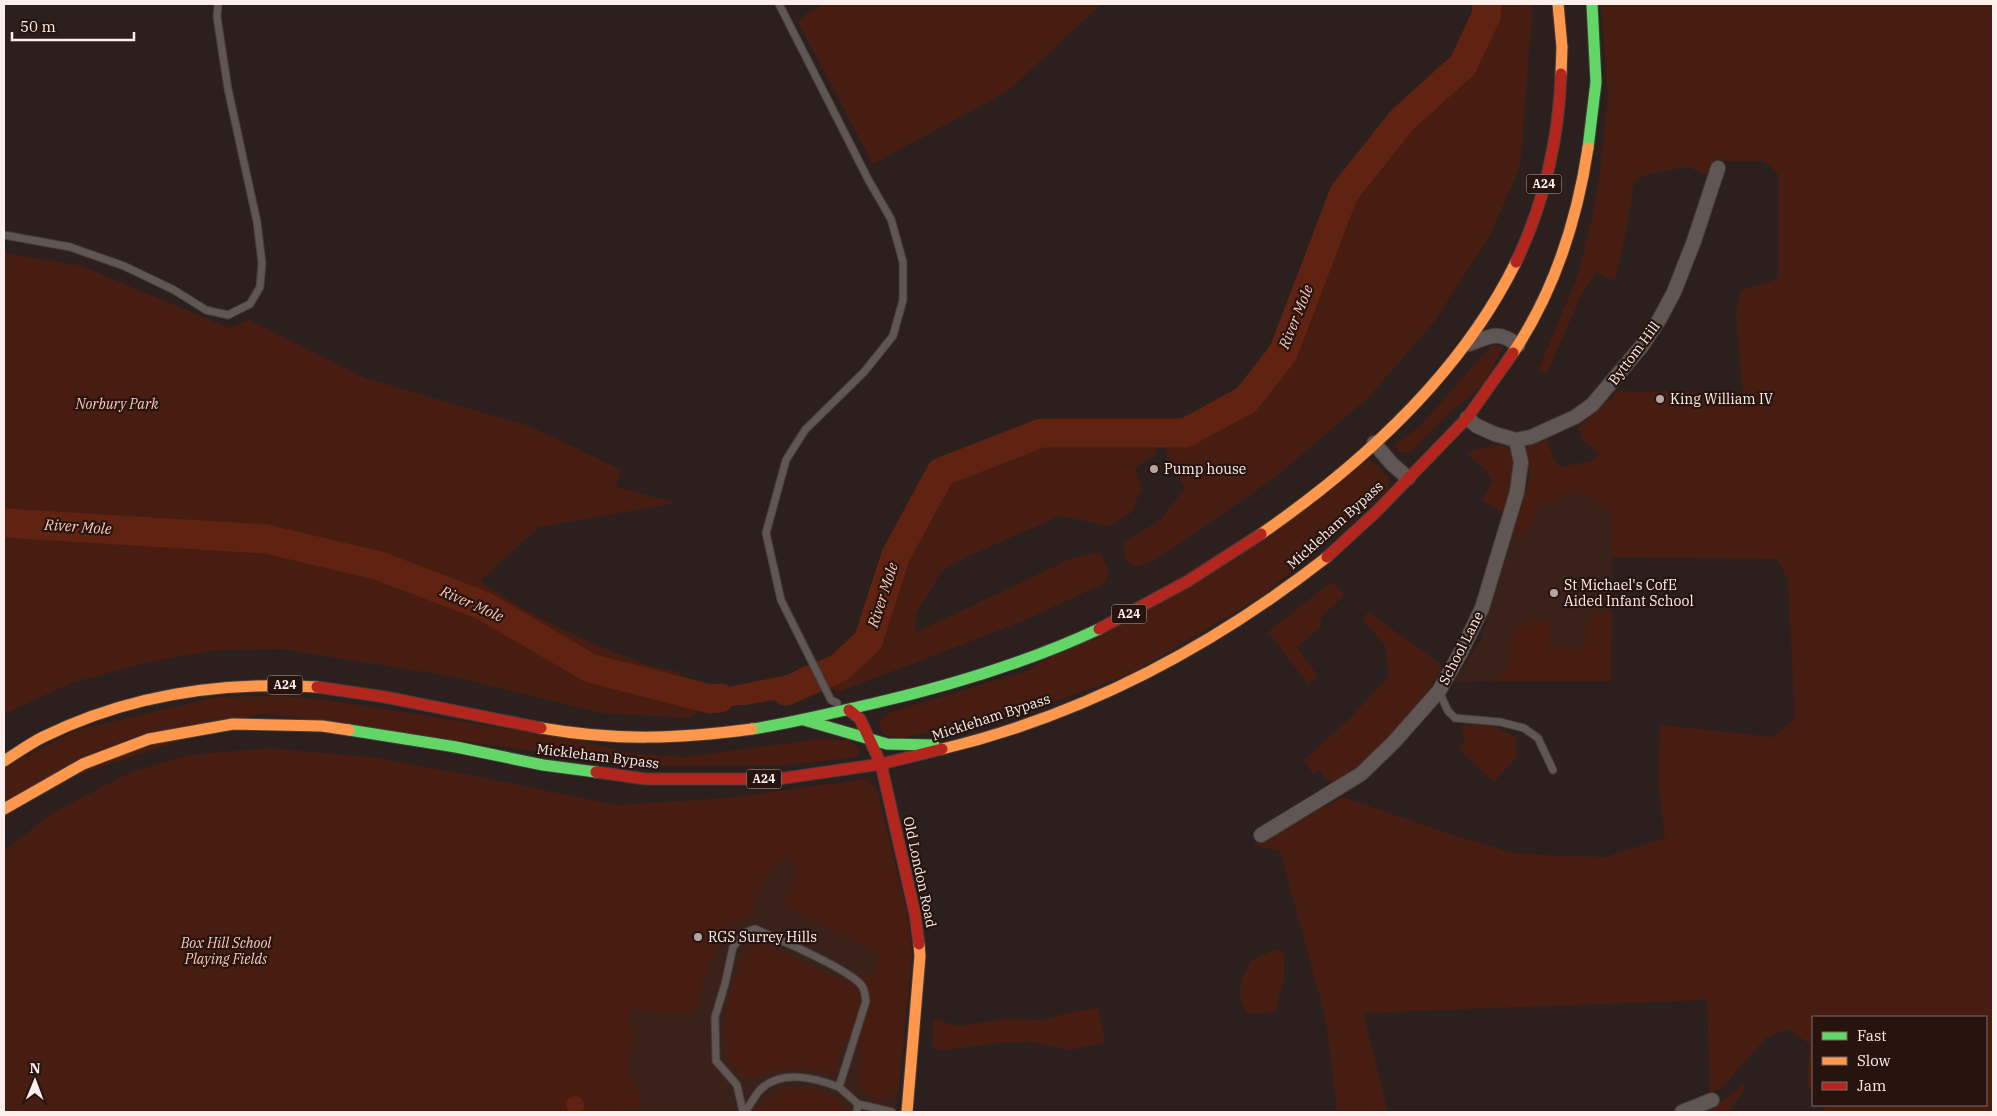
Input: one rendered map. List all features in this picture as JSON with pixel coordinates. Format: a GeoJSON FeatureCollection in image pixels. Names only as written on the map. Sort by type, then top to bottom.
{"type":"FeatureCollection","features":[{"type":"Feature","properties":{"kind":"main road","name":"Mickleham Bypass"},"geometry":{"type":"LineString","coordinates":[[4,761],[44,737],[123,706],[210,688],[249,685],[288,685],[359,692],[458,713],[576,734],[650,739],[736,732],[849,710],[935,689],[1000,669],[1055,648],[1148,604],[1254,539],[1306,502],[1374,443],[1440,377],[1481,324],[1509,277],[1532,223],[1550,161],[1560,103],[1562,48],[1558,4]]}},
{"type":"Feature","properties":{"kind":"main road","name":"Mickleham Bypass"},"geometry":{"type":"LineString","coordinates":[[4,809],[83,764],[149,739],[233,724],[322,726],[456,748],[543,765],[646,779],[778,779],[881,764],[959,745],[1015,729],[1132,680],[1212,637],[1280,594],[1330,555],[1377,511],[1467,418],[1518,344],[1544,297],[1568,240],[1582,188],[1596,82],[1592,4]]}},
{"type":"Feature","properties":{"kind":"main road","name":"Old London Road"},"geometry":{"type":"LineString","coordinates":[[849,710],[860,719],[881,764],[915,914],[920,956],[908,1112]]}},
{"type":"Feature","properties":{"kind":"main road"},"geometry":{"type":"LineString","coordinates":[[802,720],[886,744],[959,745]]}},
{"type":"Feature","properties":{"kind":"street","name":"Byttom Hill"},"geometry":{"type":"LineString","coordinates":[[1516,440],[1532,437],[1575,417],[1592,405],[1641,348],[1674,292],[1709,199],[1718,168]]}},
{"type":"Feature","properties":{"kind":"street"},"geometry":{"type":"LineString","coordinates":[[1464,346],[1499,335],[1505,336],[1518,344]]}},
{"type":"Feature","properties":{"kind":"street"},"geometry":{"type":"LineString","coordinates":[[1467,418],[1477,426],[1516,440]]}},
{"type":"Feature","properties":{"kind":"street","name":"School Lane"},"geometry":{"type":"LineString","coordinates":[[1261,835],[1361,774],[1394,742],[1439,691],[1461,652],[1482,608],[1517,492],[1521,462],[1516,440]]}},
{"type":"Feature","properties":{"kind":"street"},"geometry":{"type":"LineString","coordinates":[[1374,443],[1392,464],[1408,478]]}},
{"type":"Feature","properties":{"kind":"street"},"geometry":{"type":"LineString","coordinates":[[1682,1112],[1712,1100]]}},
{"type":"Feature","properties":{"kind":"lane"},"geometry":{"type":"LineString","coordinates":[[4,235],[70,247],[124,266],[174,290],[206,310],[228,315],[250,304],[260,288],[262,263],[257,222],[228,89],[217,17],[218,4]]}},
{"type":"Feature","properties":{"kind":"lane"},"geometry":{"type":"LineString","coordinates":[[779,4],[869,181],[891,219],[903,262],[903,300],[893,336],[864,372],[805,430],[786,460],[766,533],[780,600],[831,700],[849,710]]}},
{"type":"Feature","properties":{"kind":"lane"},"geometry":{"type":"LineString","coordinates":[[1439,691],[1448,711],[1455,718],[1500,722],[1524,728],[1538,738],[1553,770]]}},
{"type":"Feature","properties":{"kind":"lane"},"geometry":{"type":"LineString","coordinates":[[744,1112],[737,1085],[716,1061],[715,1017],[733,947],[746,932],[755,929],[855,978],[863,988],[866,1001],[839,1087]]}},
{"type":"Feature","properties":{"kind":"lane"},"geometry":{"type":"LineString","coordinates":[[744,1112],[761,1089],[784,1077],[816,1078],[839,1087],[858,1104],[892,1112]]}},
{"type":"Feature","properties":{"kind":"lane"},"geometry":{"type":"LineString","coordinates":[[857,1112],[858,1104]]}},
{"type":"Feature","properties":{"kind":"shaded area","name":"St Michael's CofE Aided Infant School"},"geometry":{"type":"Polygon","coordinates":[[[1530,478],[1612,480],[1611,681],[1528,680],[1454,682],[1481,639],[1530,478]]]}},
{"type":"Feature","properties":{"kind":"shaded area"},"geometry":{"type":"Polygon","coordinates":[[[806,665],[820,690],[745,705],[695,707],[681,698],[680,683],[704,688],[728,687],[788,675],[806,665]]]}},
{"type":"Feature","properties":{"kind":"shaded area","name":"RGS Surrey Hills"},"geometry":{"type":"Polygon","coordinates":[[[836,816],[912,953],[897,1100],[894,1112],[430,1112],[755,896],[773,867],[836,816]]]}},
{"type":"Feature","properties":{"kind":"shaded area"},"geometry":{"type":"Polygon","coordinates":[[[575,1096],[581,1099],[584,1105],[581,1111],[575,1114],[569,1111],[566,1105],[569,1099],[575,1096]]]}},
{"type":"Feature","properties":{"kind":"green space"},"geometry":{"type":"Polygon","coordinates":[[[821,4],[1101,4],[1008,91],[873,164],[798,22],[807,13],[821,6],[821,4]]]}},
{"type":"Feature","properties":{"kind":"green space"},"geometry":{"type":"Polygon","coordinates":[[[1498,4],[1531,4],[1532,17],[1520,167],[1490,235],[1434,322],[1367,399],[1273,479],[1157,559],[1136,567],[1126,561],[1123,543],[1160,520],[1185,488],[1165,451],[1166,443],[1194,441],[1223,429],[1252,404],[1291,360],[1311,315],[1349,206],[1405,132],[1455,87],[1479,55],[1498,4]]]}},
{"type":"Feature","properties":{"kind":"green space"},"geometry":{"type":"Polygon","coordinates":[[[1601,4],[1993,4],[1993,1112],[1823,1112],[1826,1106],[1987,1106],[1987,1016],[1812,1016],[1812,1090],[1807,1084],[1810,1044],[1787,1029],[1766,1038],[1722,1087],[1710,1094],[1707,1000],[1363,1013],[1388,1112],[1337,1112],[1326,1020],[1280,851],[1253,845],[1343,797],[1465,839],[1518,854],[1605,857],[1665,838],[1658,778],[1660,725],[1774,737],[1795,718],[1788,580],[1777,559],[1612,557],[1612,511],[1601,509],[1592,497],[1568,493],[1558,501],[1539,505],[1526,535],[1513,535],[1530,478],[1525,456],[1528,446],[1547,439],[1553,458],[1560,467],[1592,461],[1600,454],[1583,440],[1578,428],[1618,391],[1697,392],[1743,399],[1736,312],[1741,290],[1778,279],[1778,174],[1764,161],[1725,161],[1715,159],[1711,176],[1687,167],[1653,173],[1634,180],[1629,218],[1615,281],[1596,272],[1581,296],[1546,375],[1539,368],[1578,275],[1593,214],[1600,173],[1608,96],[1601,4]]]}},
{"type":"Feature","properties":{"kind":"green space","name":"Norbury Park"},"geometry":{"type":"Polygon","coordinates":[[[4,253],[79,265],[229,328],[249,320],[365,378],[532,427],[621,470],[616,487],[676,503],[539,527],[480,581],[517,605],[577,636],[644,664],[680,672],[681,698],[700,710],[689,718],[602,713],[455,677],[282,649],[216,650],[158,660],[74,682],[4,714],[4,253]]]}},
{"type":"Feature","properties":{"kind":"green space"},"geometry":{"type":"Polygon","coordinates":[[[1491,346],[1503,347],[1483,385],[1449,413],[1411,452],[1400,452],[1396,448],[1395,443],[1420,426],[1491,346]]]}},
{"type":"Feature","properties":{"kind":"green space"},"geometry":{"type":"Polygon","coordinates":[[[1155,442],[1156,454],[1135,468],[1141,489],[1131,513],[1108,526],[1060,516],[964,558],[941,572],[917,613],[915,633],[1072,558],[1100,552],[1109,571],[1105,583],[1023,621],[839,692],[832,689],[829,683],[873,655],[917,541],[952,483],[1048,443],[1155,442]]]}},
{"type":"Feature","properties":{"kind":"green space"},"geometry":{"type":"Polygon","coordinates":[[[1495,445],[1507,447],[1514,454],[1514,477],[1504,513],[1482,500],[1492,481],[1486,470],[1467,454],[1471,451],[1495,445]]]}},
{"type":"Feature","properties":{"kind":"green space"},"geometry":{"type":"Polygon","coordinates":[[[1370,459],[1389,478],[1389,489],[1262,596],[1132,673],[1021,714],[903,738],[884,735],[879,726],[882,718],[891,712],[1027,671],[1370,459]]]}},
{"type":"Feature","properties":{"kind":"green space"},"geometry":{"type":"Polygon","coordinates":[[[1331,582],[1345,595],[1321,617],[1320,628],[1297,647],[1314,670],[1317,679],[1308,684],[1268,632],[1331,582]]]}},
{"type":"Feature","properties":{"kind":"green space"},"geometry":{"type":"Polygon","coordinates":[[[1612,611],[1611,681],[1492,681],[1509,666],[1513,631],[1530,620],[1550,620],[1549,647],[1584,649],[1585,627],[1591,624],[1591,612],[1612,611]]]}},
{"type":"Feature","properties":{"kind":"green space"},"geometry":{"type":"Polygon","coordinates":[[[1368,612],[1442,665],[1422,699],[1396,731],[1366,759],[1334,783],[1326,779],[1320,770],[1313,774],[1304,760],[1349,719],[1389,676],[1385,646],[1363,619],[1368,612]]]}},
{"type":"Feature","properties":{"kind":"green space"},"geometry":{"type":"Polygon","coordinates":[[[279,696],[327,700],[577,740],[629,753],[686,757],[820,739],[849,740],[859,749],[858,757],[786,765],[641,766],[261,713],[4,800],[4,768],[76,730],[217,697],[279,696]]]}},
{"type":"Feature","properties":{"kind":"green space"},"geometry":{"type":"Polygon","coordinates":[[[1461,726],[1496,727],[1516,737],[1517,757],[1494,782],[1462,752],[1459,746],[1464,743],[1461,726]]]}},
{"type":"Feature","properties":{"kind":"green space","name":"Box Hill School Playing Fields"},"geometry":{"type":"Polygon","coordinates":[[[269,748],[370,757],[616,805],[728,798],[866,779],[877,791],[908,917],[912,953],[898,1093],[877,1100],[858,1087],[863,1050],[845,1039],[836,1071],[831,1075],[804,1068],[746,1077],[726,1057],[723,1027],[732,986],[744,950],[757,941],[847,983],[874,974],[880,954],[782,906],[791,890],[796,866],[786,857],[773,869],[764,882],[751,914],[727,926],[707,971],[697,1011],[664,1013],[631,1008],[628,1026],[635,1027],[628,1075],[642,1093],[639,1112],[4,1112],[4,851],[52,813],[131,772],[189,755],[269,748]]]}},
{"type":"Feature","properties":{"kind":"green space"},"geometry":{"type":"Polygon","coordinates":[[[1275,949],[1284,954],[1284,979],[1275,1012],[1247,1014],[1239,996],[1242,979],[1252,960],[1275,949]]]}},
{"type":"Feature","properties":{"kind":"green space"},"geometry":{"type":"Polygon","coordinates":[[[1098,1008],[1105,1042],[1072,1050],[1030,1042],[1000,1043],[944,1050],[932,1048],[934,1019],[959,1026],[1006,1019],[1044,1020],[1067,1013],[1098,1008]]]}},
{"type":"Feature","properties":{"kind":"green space"},"geometry":{"type":"Polygon","coordinates":[[[1744,1084],[1745,1088],[1729,1112],[1708,1112],[1708,1108],[1723,1100],[1744,1084]]]}},
{"type":"Feature","properties":{"kind":"green space"},"geometry":{"type":"Polygon","coordinates":[[[810,1088],[833,1096],[850,1112],[755,1112],[766,1100],[781,1089],[810,1088]]]}},
{"type":"Feature","properties":{"kind":"waterway","name":"River Mole"},"geometry":{"type":"LineString","coordinates":[[786,691],[839,668],[868,641],[896,555],[941,472],[1041,433],[1185,433],[1246,400],[1283,353],[1344,193],[1402,120],[1463,65],[1486,16],[1487,4]]}},
{"type":"Feature","properties":{"kind":"waterway","name":"River Mole"},"geometry":{"type":"LineString","coordinates":[[4,523],[266,539],[380,566],[484,606],[590,668],[710,699],[720,698]]}},
{"type":"Feature","properties":{"kind":"traffic: fast"},"geometry":{"type":"LineString","coordinates":[[1588,148],[1596,82],[1592,4]]}},
{"type":"Feature","properties":{"kind":"traffic: fast"},"geometry":{"type":"LineString","coordinates":[[752,729],[827,714],[959,681],[1044,653],[1099,629]]}},
{"type":"Feature","properties":{"kind":"traffic: fast"},"geometry":{"type":"LineString","coordinates":[[804,720],[887,744],[934,745]]}},
{"type":"Feature","properties":{"kind":"traffic: fast"},"geometry":{"type":"LineString","coordinates":[[349,730],[456,747],[543,765],[596,772]]}},
{"type":"Feature","properties":{"kind":"traffic: slow"},"geometry":{"type":"LineString","coordinates":[[1558,4],[1562,47],[1561,74]]}},
{"type":"Feature","properties":{"kind":"traffic: slow"},"geometry":{"type":"LineString","coordinates":[[1513,353],[1528,330],[1562,255],[1577,202],[1588,148]]}},
{"type":"Feature","properties":{"kind":"traffic: slow"},"geometry":{"type":"LineString","coordinates":[[1261,534],[1336,478],[1406,414],[1438,379],[1467,342],[1493,303],[1516,262]]}},
{"type":"Feature","properties":{"kind":"traffic: slow"},"geometry":{"type":"LineString","coordinates":[[942,749],[995,735],[1046,717],[1096,697],[1145,674],[1238,620],[1283,590],[1327,557]]}},
{"type":"Feature","properties":{"kind":"traffic: slow"},"geometry":{"type":"LineString","coordinates":[[4,761],[38,740],[75,723],[142,701],[211,689],[246,686],[317,687]]}},
{"type":"Feature","properties":{"kind":"traffic: slow"},"geometry":{"type":"LineString","coordinates":[[4,809],[83,764],[149,739],[233,724],[322,726],[349,730]]}},
{"type":"Feature","properties":{"kind":"traffic: slow"},"geometry":{"type":"LineString","coordinates":[[541,728],[621,737],[672,737],[752,729]]}},
{"type":"Feature","properties":{"kind":"traffic: slow"},"geometry":{"type":"LineString","coordinates":[[907,1112],[920,956],[919,944]]}},
{"type":"Feature","properties":{"kind":"traffic: jam"},"geometry":{"type":"LineString","coordinates":[[1516,262],[1535,217],[1548,170],[1557,122],[1561,74]]}},
{"type":"Feature","properties":{"kind":"traffic: jam"},"geometry":{"type":"LineString","coordinates":[[1327,557],[1377,511],[1467,418],[1513,353]]}},
{"type":"Feature","properties":{"kind":"traffic: jam"},"geometry":{"type":"LineString","coordinates":[[1099,629],[1188,581],[1261,534]]}},
{"type":"Feature","properties":{"kind":"traffic: jam"},"geometry":{"type":"LineString","coordinates":[[317,687],[385,697],[541,728]]}},
{"type":"Feature","properties":{"kind":"traffic: jam"},"geometry":{"type":"LineString","coordinates":[[849,710],[860,719],[881,764],[915,914],[919,944]]}},
{"type":"Feature","properties":{"kind":"traffic: jam"},"geometry":{"type":"LineString","coordinates":[[596,772],[646,779],[778,779],[881,764],[942,749]]}},
{"type":"Feature","properties":{"kind":"place","name":"King William IV"},"geometry":{"type":"Point","coordinates":[1660,399]}},
{"type":"Feature","properties":{"kind":"place","name":"Pump house"},"geometry":{"type":"Point","coordinates":[1154,469]}},
{"type":"Feature","properties":{"kind":"place","name":"St Michael's CofE Aided Infant School"},"geometry":{"type":"Point","coordinates":[1554,593]}},
{"type":"Feature","properties":{"kind":"place","name":"RGS Surrey Hills"},"geometry":{"type":"Point","coordinates":[698,937]}}]}
